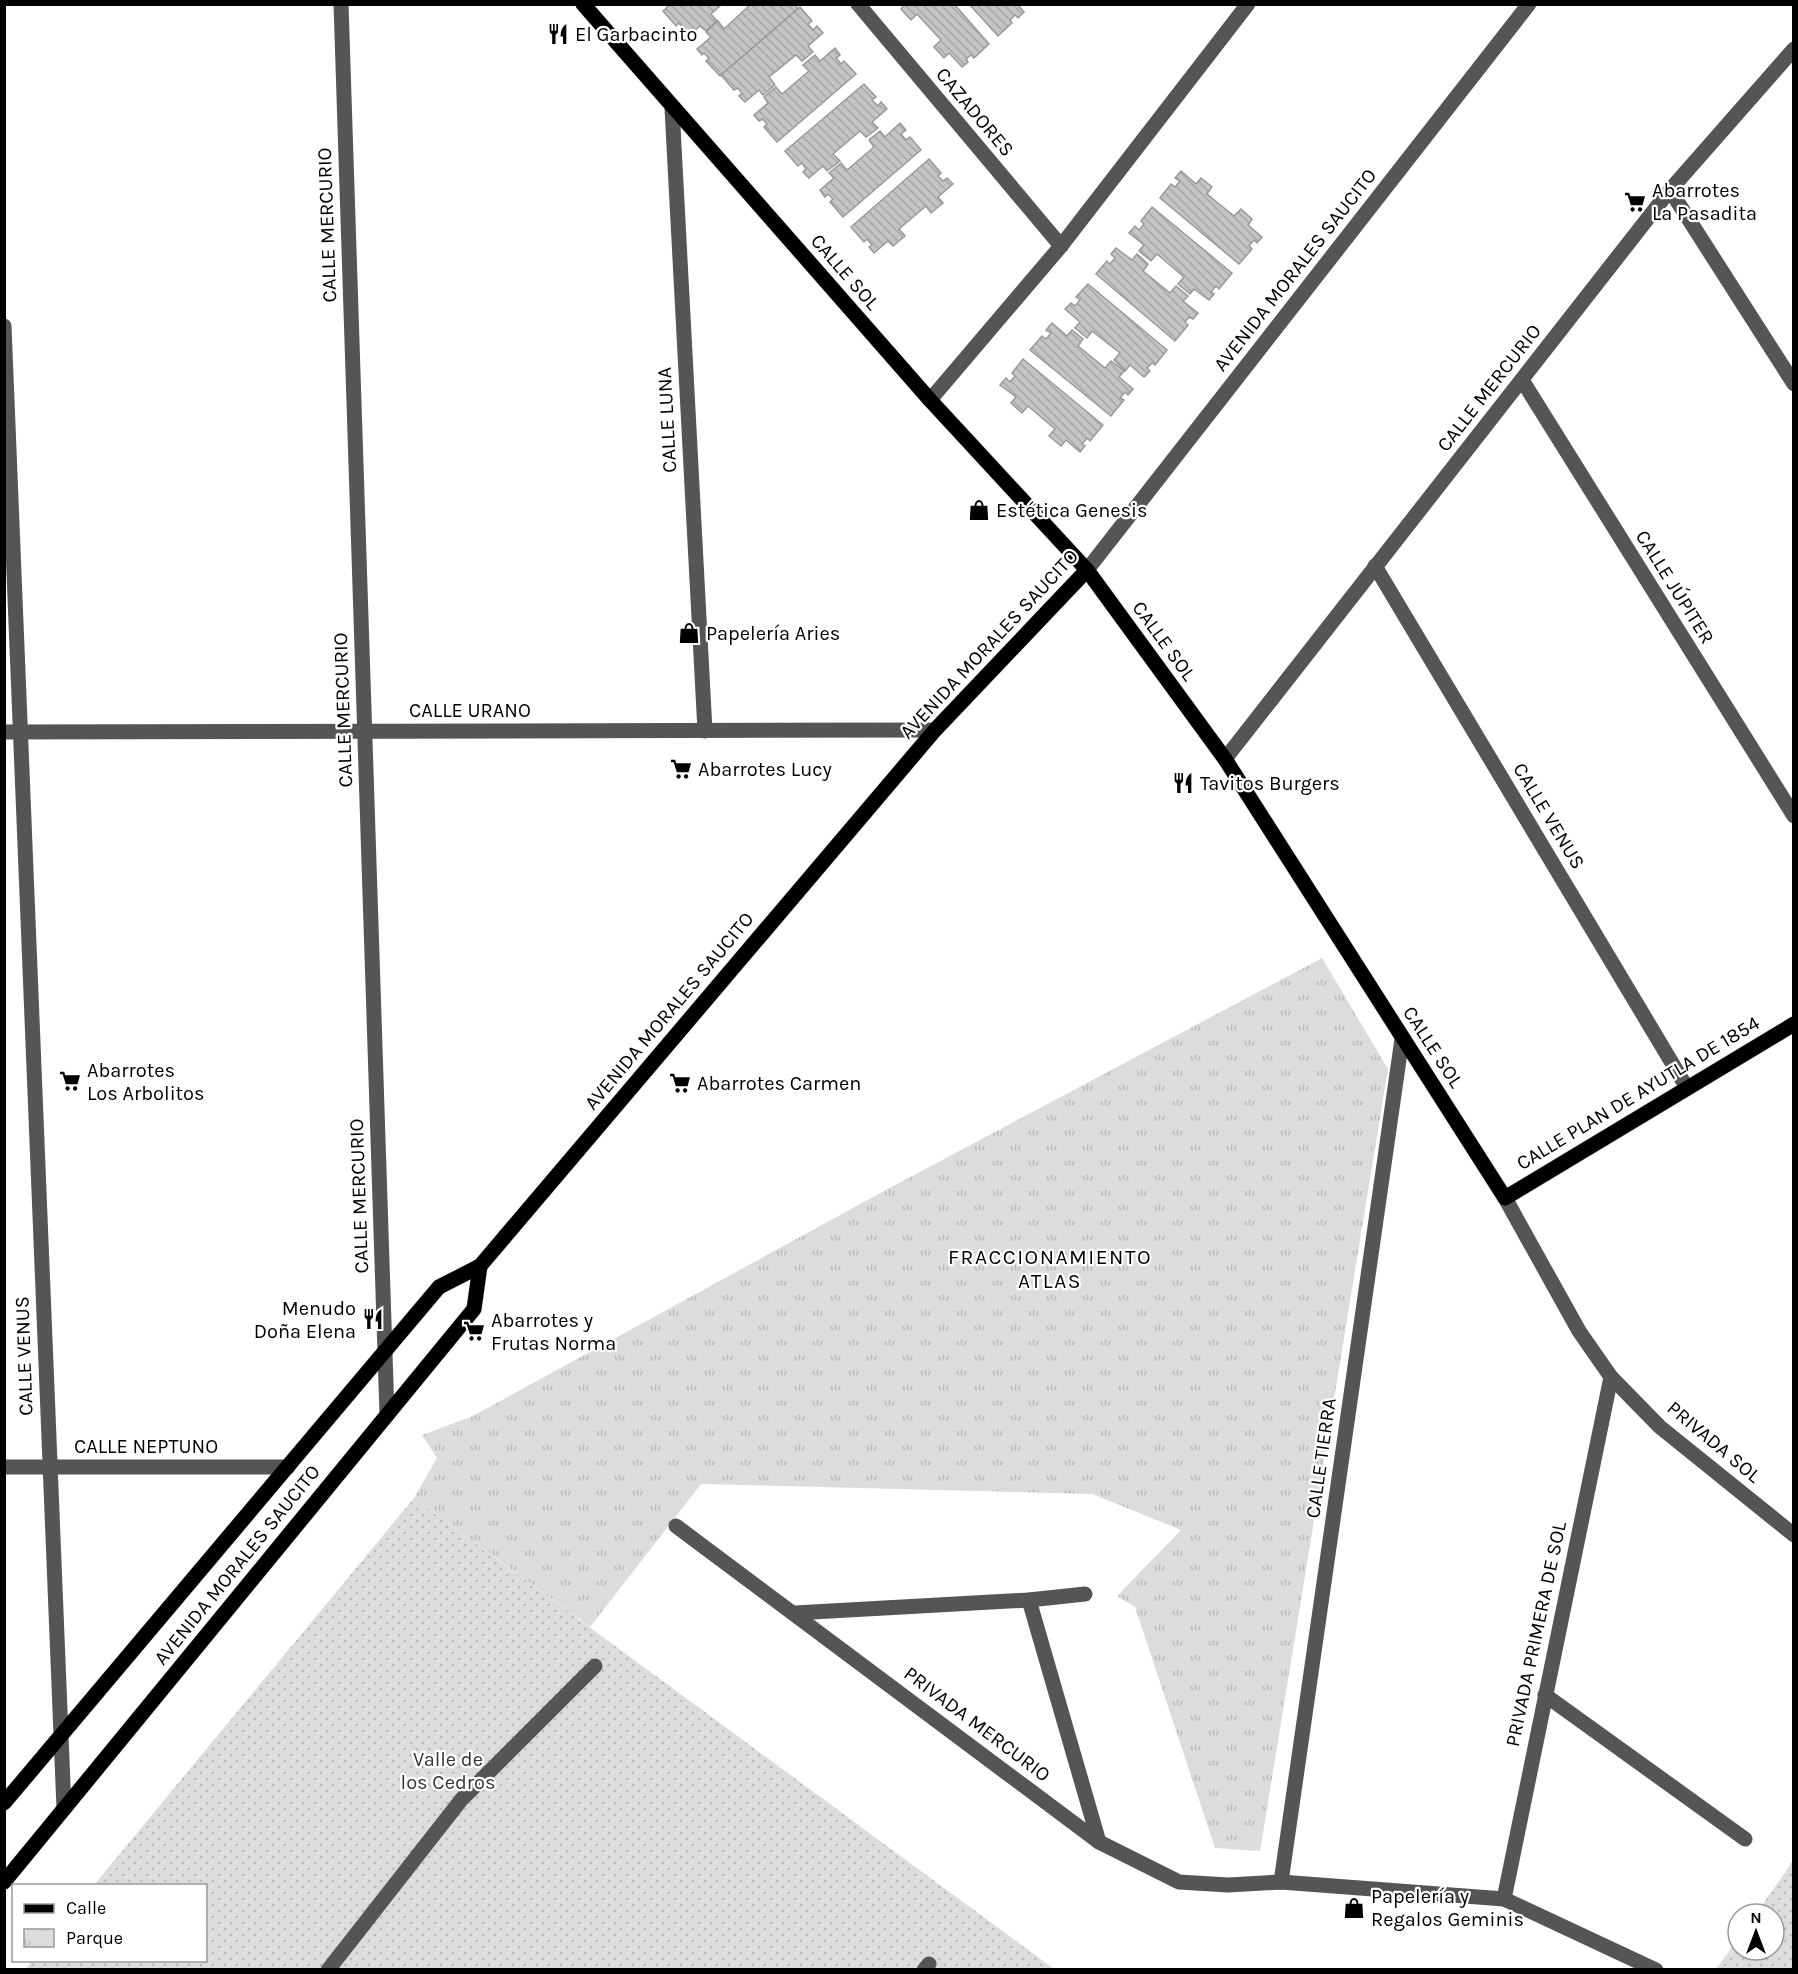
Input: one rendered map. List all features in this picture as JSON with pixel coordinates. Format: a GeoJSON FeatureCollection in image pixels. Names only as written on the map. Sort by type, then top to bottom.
{"type":"FeatureCollection","features":[{"type":"Feature","properties":{"kind":"main road","name":"CALLE SOL"},"geometry":{"type":"LineString","coordinates":[[583,4],[930,400],[1087,570],[1225,759],[1505,1198]]}},
{"type":"Feature","properties":{"kind":"main road","name":"AVENIDA MORALES SAUCITO"},"geometry":{"type":"LineString","coordinates":[[4,1803],[439,1287],[480,1266],[935,730],[1087,570]]}},
{"type":"Feature","properties":{"kind":"main road","name":"CALLE PLAN DE AYUTLA DE 1854"},"geometry":{"type":"LineString","coordinates":[[1505,1198],[1794,1024]]}},
{"type":"Feature","properties":{"kind":"main road","name":"AVENIDA MORALES SAUCITO"},"geometry":{"type":"LineString","coordinates":[[4,1882],[474,1309],[480,1266]]}},
{"type":"Feature","properties":{"kind":"street","name":"CALLE MERCURIO"},"geometry":{"type":"LineString","coordinates":[[341,4],[387,1415]]}},
{"type":"Feature","properties":{"kind":"street","name":"CAZADORES"},"geometry":{"type":"LineString","coordinates":[[858,4],[1061,246]]}},
{"type":"Feature","properties":{"kind":"street"},"geometry":{"type":"LineString","coordinates":[[930,400],[1061,246],[1248,4]]}},
{"type":"Feature","properties":{"kind":"street","name":"AVENIDA MORALES SAUCITO"},"geometry":{"type":"LineString","coordinates":[[1087,570],[1529,4]]}},
{"type":"Feature","properties":{"kind":"street","name":"CALLE MERCURIO"},"geometry":{"type":"LineString","coordinates":[[1225,759],[1670,190],[1794,49]]}},
{"type":"Feature","properties":{"kind":"street","name":"CALLE LUNA"},"geometry":{"type":"LineString","coordinates":[[672,108],[705,731]]}},
{"type":"Feature","properties":{"kind":"street"},"geometry":{"type":"LineString","coordinates":[[1670,190],[1794,384]]}},
{"type":"Feature","properties":{"kind":"street","name":"CALLE VENUS"},"geometry":{"type":"LineString","coordinates":[[4,326],[64,1809]]}},
{"type":"Feature","properties":{"kind":"street","name":"CALLE JÚPITER"},"geometry":{"type":"LineString","coordinates":[[1522,380],[1794,816]]}},
{"type":"Feature","properties":{"kind":"street","name":"CALLE VENUS"},"geometry":{"type":"LineString","coordinates":[[1375,566],[1687,1088]]}},
{"type":"Feature","properties":{"kind":"street","name":"CALLE URANO"},"geometry":{"type":"LineString","coordinates":[[4,732],[935,730]]}},
{"type":"Feature","properties":{"kind":"street","name":"CALLE TIERRA"},"geometry":{"type":"LineString","coordinates":[[1281,1882],[1402,1039]]}},
{"type":"Feature","properties":{"kind":"street","name":"CALLE SOL"},"geometry":{"type":"LineString","coordinates":[[1505,1198],[1579,1331],[1611,1377]]}},
{"type":"Feature","properties":{"kind":"street","name":"PRIVADA SOL"},"geometry":{"type":"LineString","coordinates":[[1611,1377],[1660,1427],[1794,1535]]}},
{"type":"Feature","properties":{"kind":"street","name":"PRIVADA PRIMERA DE SOL"},"geometry":{"type":"LineString","coordinates":[[1504,1899],[1611,1377]]}},
{"type":"Feature","properties":{"kind":"street","name":"CALLE NEPTUNO"},"geometry":{"type":"LineString","coordinates":[[4,1467],[288,1467]]}},
{"type":"Feature","properties":{"kind":"street","name":"PRIVADA MERCURIO"},"geometry":{"type":"LineString","coordinates":[[676,1526],[1099,1842],[1179,1882],[1228,1885],[1281,1882],[1504,1899]]}},
{"type":"Feature","properties":{"kind":"street"},"geometry":{"type":"LineString","coordinates":[[795,1613],[1029,1600],[1085,1594]]}},
{"type":"Feature","properties":{"kind":"street"},"geometry":{"type":"LineString","coordinates":[[1029,1600],[1099,1842]]}},
{"type":"Feature","properties":{"kind":"street"},"geometry":{"type":"LineString","coordinates":[[328,1970],[460,1800],[595,1666]]}},
{"type":"Feature","properties":{"kind":"street"},"geometry":{"type":"LineString","coordinates":[[1545,1695],[1745,1839]]}},
{"type":"Feature","properties":{"kind":"street"},"geometry":{"type":"LineString","coordinates":[[1504,1899],[1656,1970]]}},
{"type":"Feature","properties":{"kind":"green space"},"geometry":{"type":"Polygon","coordinates":[[[1322,958],[1388,1069],[1260,1851],[1215,1848],[1135,1607],[1117,1596],[1181,1530],[1092,1494],[701,1484],[590,1627],[414,1498],[437,1458],[422,1435],[473,1416],[884,1191],[1322,958]]]}},
{"type":"Feature","properties":{"kind":"green space","name":"Valle de los Cedros"},"geometry":{"type":"Polygon","coordinates":[[[414,1498],[1054,1969],[25,1970],[31,1962],[207,1962],[207,1884],[95,1884],[414,1498]]]}},
{"type":"Feature","properties":{"kind":"green space"},"geometry":{"type":"Polygon","coordinates":[[[1793,1861],[1793,1969],[1716,1969],[1726,1955],[1726,1962],[1786,1962],[1786,1902],[1764,1902],[1793,1861]]]}},
{"type":"Feature","properties":{"kind":"building"},"geometry":{"type":"Polygon","coordinates":[[[671,4],[722,4],[711,14],[717,21],[706,31],[700,26],[686,38],[681,32],[684,29],[679,23],[676,26],[663,11],[671,4]]]}},
{"type":"Feature","properties":{"kind":"building"},"geometry":{"type":"Polygon","coordinates":[[[751,4],[795,4],[798,9],[720,76],[706,61],[709,58],[697,49],[711,37],[706,32],[718,21],[724,29],[751,4]]]}},
{"type":"Feature","properties":{"kind":"building"},"geometry":{"type":"Polygon","coordinates":[[[905,4],[954,4],[989,44],[974,58],[971,55],[966,59],[968,62],[962,67],[949,53],[944,58],[934,47],[941,40],[917,14],[911,20],[901,9],[905,4]]]}},
{"type":"Feature","properties":{"kind":"building"},"geometry":{"type":"Polygon","coordinates":[[[969,4],[1017,4],[1024,12],[1018,18],[1015,15],[1010,20],[1012,23],[998,36],[969,4]]]}},
{"type":"Feature","properties":{"kind":"building"},"geometry":{"type":"Polygon","coordinates":[[[800,7],[812,21],[808,24],[813,30],[817,26],[823,33],[808,46],[813,52],[802,61],[796,55],[769,77],[775,85],[763,95],[759,90],[745,102],[739,96],[742,93],[738,88],[734,90],[721,75],[800,7]]]}},
{"type":"Feature","properties":{"kind":"building"},"geometry":{"type":"Polygon","coordinates":[[[835,48],[840,55],[836,58],[841,64],[844,61],[856,74],[777,142],[764,127],[767,124],[763,119],[759,121],[754,115],[768,103],[764,97],[776,87],[782,94],[809,71],[803,65],[815,55],[820,61],[835,48]]]}},
{"type":"Feature","properties":{"kind":"building"},"geometry":{"type":"Polygon","coordinates":[[[864,84],[876,97],[872,100],[878,106],[881,102],[887,109],[872,122],[878,128],[866,137],[860,131],[833,154],[840,161],[827,171],[823,166],[809,178],[803,172],[806,169],[802,163],[798,166],[785,151],[864,84]]]}},
{"type":"Feature","properties":{"kind":"building"},"geometry":{"type":"Polygon","coordinates":[[[900,123],[906,130],[901,134],[906,140],[910,137],[921,150],[843,217],[830,202],[833,199],[828,194],[825,197],[820,190],[834,178],[829,173],[841,163],[847,170],[874,147],[869,140],[880,131],[885,137],[900,123]]]}},
{"type":"Feature","properties":{"kind":"building"},"geometry":{"type":"Polygon","coordinates":[[[929,159],[941,173],[938,176],[943,181],[947,178],[953,184],[938,197],[943,203],[931,213],[926,206],[899,229],[905,236],[893,246],[888,241],[874,253],[867,239],[864,242],[851,227],[929,159]]]}},
{"type":"Feature","properties":{"kind":"building"},"geometry":{"type":"Polygon","coordinates":[[[1181,171],[1196,184],[1201,178],[1212,187],[1207,194],[1234,216],[1241,209],[1252,219],[1248,225],[1262,237],[1257,243],[1254,240],[1249,246],[1252,249],[1239,264],[1160,198],[1171,184],[1175,187],[1180,181],[1175,178],[1181,171]]]}},
{"type":"Feature","properties":{"kind":"building"},"geometry":{"type":"Polygon","coordinates":[[[1152,207],[1232,273],[1219,289],[1216,286],[1209,300],[1194,289],[1190,294],[1178,284],[1184,277],[1157,254],[1151,261],[1139,251],[1144,245],[1129,233],[1135,226],[1139,230],[1144,224],[1141,221],[1152,207]]]}},
{"type":"Feature","properties":{"kind":"building"},"geometry":{"type":"Polygon","coordinates":[[[1116,248],[1132,260],[1137,254],[1148,264],[1143,271],[1170,293],[1176,286],[1188,296],[1183,301],[1198,313],[1193,319],[1189,317],[1185,322],[1188,325],[1175,341],[1096,274],[1107,261],[1110,264],[1115,258],[1111,254],[1116,248]]]}},
{"type":"Feature","properties":{"kind":"building"},"geometry":{"type":"Polygon","coordinates":[[[1088,284],[1167,350],[1155,365],[1152,363],[1147,368],[1150,371],[1144,377],[1130,365],[1125,371],[1114,360],[1120,353],[1092,331],[1087,338],[1075,328],[1080,322],[1065,309],[1071,303],[1075,306],[1080,300],[1076,297],[1088,284]]]}},
{"type":"Feature","properties":{"kind":"building"},"geometry":{"type":"Polygon","coordinates":[[[1052,323],[1067,336],[1072,330],[1083,339],[1078,346],[1105,368],[1111,361],[1124,371],[1119,377],[1133,389],[1128,395],[1125,392],[1120,398],[1124,400],[1111,416],[1030,350],[1042,336],[1046,339],[1051,333],[1046,330],[1052,323]]]}},
{"type":"Feature","properties":{"kind":"building"},"geometry":{"type":"Polygon","coordinates":[[[1023,359],[1103,425],[1090,441],[1087,438],[1080,452],[1066,440],[1061,446],[1049,436],[1055,429],[1028,406],[1022,413],[1011,403],[1016,397],[1000,385],[1006,378],[1010,382],[1015,376],[1012,373],[1023,359]]]}},
{"type":"Feature","properties":{"kind":"place","name":"El Garbacinto"},"geometry":{"type":"Point","coordinates":[558,34]}},
{"type":"Feature","properties":{"kind":"place","name":"Abarrotes La Pasadita"},"geometry":{"type":"Point","coordinates":[1635,202]}},
{"type":"Feature","properties":{"kind":"place","name":"Estética Genesis"},"geometry":{"type":"Point","coordinates":[979,510]}},
{"type":"Feature","properties":{"kind":"place","name":"Papelería Aries"},"geometry":{"type":"Point","coordinates":[689,633]}},
{"type":"Feature","properties":{"kind":"place","name":"Abarrotes Lucy"},"geometry":{"type":"Point","coordinates":[681,769]}},
{"type":"Feature","properties":{"kind":"place","name":"Tavitos Burgers"},"geometry":{"type":"Point","coordinates":[1183,783]}},
{"type":"Feature","properties":{"kind":"place","name":"Abarrotes Los Arbolitos"},"geometry":{"type":"Point","coordinates":[70,1081]}},
{"type":"Feature","properties":{"kind":"place","name":"Abarrotes Carmen"},"geometry":{"type":"Point","coordinates":[680,1083]}},
{"type":"Feature","properties":{"kind":"place","name":"Menudo Doña Elena"},"geometry":{"type":"Point","coordinates":[373,1319]}},
{"type":"Feature","properties":{"kind":"place","name":"Abarrotes y Frutas Norma"},"geometry":{"type":"Point","coordinates":[474,1331]}},
{"type":"Feature","properties":{"kind":"place","name":"Papelería y Regalos Geminis"},"geometry":{"type":"Point","coordinates":[1354,1908]}},
{"type":"Feature","properties":{"kind":"district","name":"FRACCIONAMIENTO ATLAS"},"geometry":{"type":"Point","coordinates":[1050,1269]}}]}
